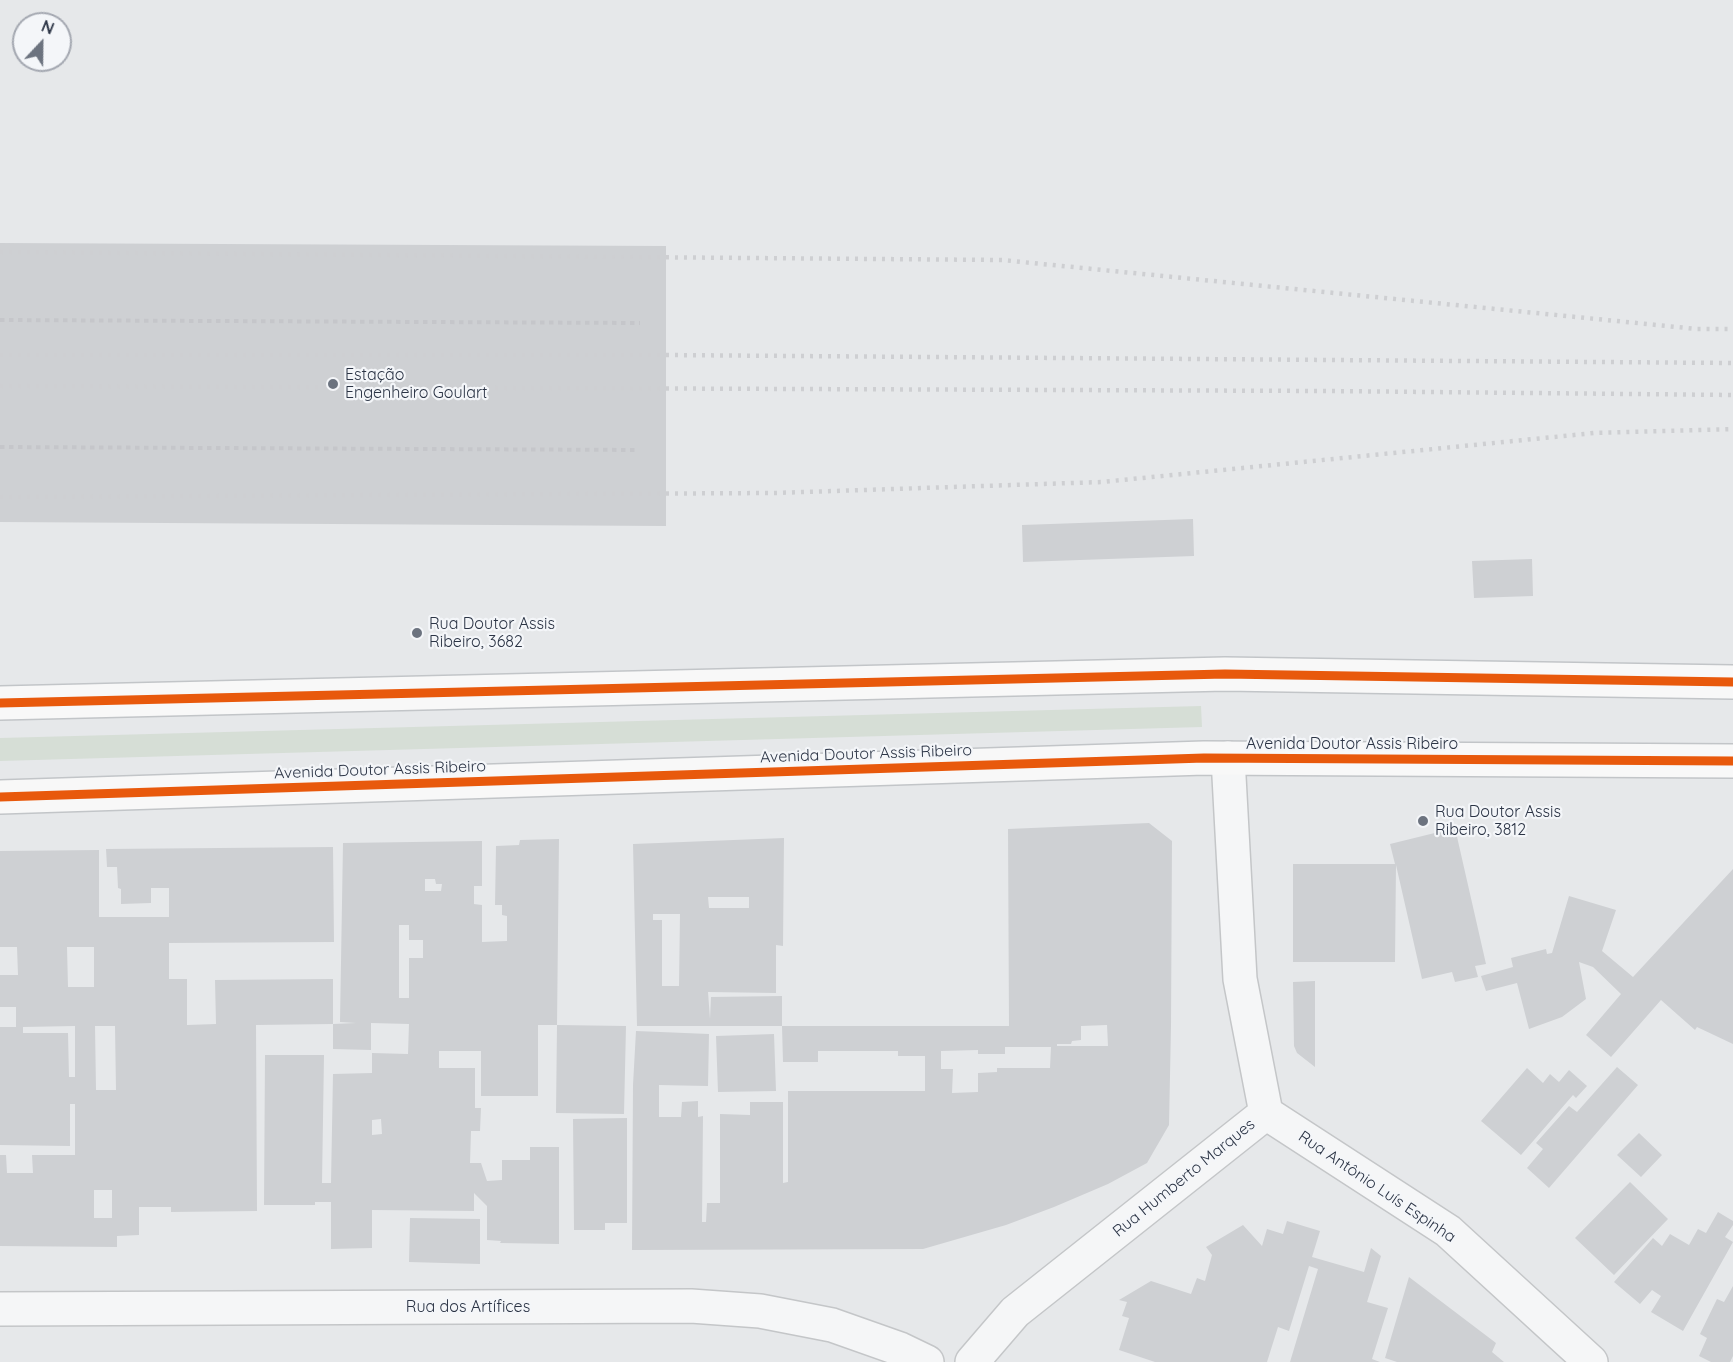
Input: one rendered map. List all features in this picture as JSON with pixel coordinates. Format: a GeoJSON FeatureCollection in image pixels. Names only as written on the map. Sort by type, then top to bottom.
{"type":"FeatureCollection","features":[{"type":"Feature","properties":{"kind":"main road"},"geometry":{"type":"LineString","coordinates":[[0,703],[1225,674],[1733,682]]}},
{"type":"Feature","properties":{"kind":"main road","name":"Avenida Doutor Assis Ribeiro"},"geometry":{"type":"LineString","coordinates":[[0,797],[1228,758],[1733,761]]}},
{"type":"Feature","properties":{"kind":"street","name":"Rua Humberto Marques"},"geometry":{"type":"LineString","coordinates":[[972,1362],[1015,1312],[1266,1113],[1240,979],[1228,758]]}},
{"type":"Feature","properties":{"kind":"street","name":"Rua Antônio Luís Espinha"},"geometry":{"type":"LineString","coordinates":[[1266,1113],[1448,1231],[1591,1362]]}},
{"type":"Feature","properties":{"kind":"street","name":"Rua dos Artífices"},"geometry":{"type":"LineString","coordinates":[[0,1309],[691,1306],[759,1311],[832,1325],[900,1349],[927,1362]]}},
{"type":"Feature","properties":{"kind":"path"},"geometry":{"type":"LineString","coordinates":[[0,320],[639,322]]}},
{"type":"Feature","properties":{"kind":"path"},"geometry":{"type":"LineString","coordinates":[[0,447],[639,450]]}},
{"type":"Feature","properties":{"kind":"shaded area"},"geometry":{"type":"Polygon","coordinates":[[[1201,706],[1202,727],[0,761],[0,738],[1201,706]]]}},
{"type":"Feature","properties":{"kind":"building","name":"Estação Engenheiro Goulart"},"geometry":{"type":"Polygon","coordinates":[[[0,243],[666,246],[666,526],[0,522],[0,243]]]}},
{"type":"Feature","properties":{"kind":"building"},"geometry":{"type":"Polygon","coordinates":[[[1193,519],[1194,556],[1023,562],[1022,525],[1193,519]]]}},
{"type":"Feature","properties":{"kind":"building"},"geometry":{"type":"Polygon","coordinates":[[[1532,559],[1533,596],[1474,598],[1472,561],[1532,559]]]}},
{"type":"Feature","properties":{"kind":"building"},"geometry":{"type":"Polygon","coordinates":[[[1149,823],[1172,841],[1169,1125],[1147,1163],[1108,1184],[1054,1207],[1006,1225],[923,1249],[632,1250],[633,1085],[636,1031],[709,1034],[708,1086],[659,1085],[659,1117],[681,1117],[682,1102],[698,1101],[698,1117],[703,1116],[702,1222],[706,1222],[707,1203],[720,1203],[720,1114],[750,1115],[750,1102],[783,1102],[783,1183],[788,1182],[788,1091],[925,1091],[925,1056],[898,1056],[898,1051],[818,1051],[818,1062],[783,1062],[782,1026],[1009,1026],[1008,829],[1149,823]],[[1107,1025],[1081,1026],[1081,1040],[1072,1041],[1071,1044],[1057,1044],[1057,1046],[1108,1046],[1107,1025]],[[1005,1047],[1005,1054],[978,1054],[978,1050],[941,1051],[941,1069],[953,1069],[952,1093],[978,1092],[978,1073],[997,1072],[997,1068],[1050,1068],[1051,1047],[1005,1047]]]}},
{"type":"Feature","properties":{"kind":"building"},"geometry":{"type":"Polygon","coordinates":[[[1455,828],[1486,964],[1475,966],[1478,977],[1455,982],[1452,972],[1422,979],[1396,865],[1395,962],[1293,962],[1293,864],[1395,864],[1390,844],[1455,828]]]}},
{"type":"Feature","properties":{"kind":"building"},"geometry":{"type":"Polygon","coordinates":[[[784,838],[783,946],[776,945],[776,993],[708,992],[710,1019],[711,997],[782,996],[782,1026],[637,1026],[633,844],[784,838]],[[708,897],[709,908],[749,908],[749,897],[708,897]],[[653,914],[653,920],[662,920],[662,986],[679,986],[680,914],[653,914]]]}},
{"type":"Feature","properties":{"kind":"building"},"geometry":{"type":"Polygon","coordinates":[[[559,839],[557,1025],[538,1025],[538,1096],[481,1096],[481,1051],[439,1051],[439,1068],[475,1068],[475,1108],[481,1108],[480,1131],[471,1131],[470,1163],[481,1163],[487,1181],[502,1180],[502,1160],[530,1160],[530,1147],[559,1147],[559,1244],[500,1243],[501,1241],[487,1240],[487,1206],[474,1193],[474,1211],[372,1210],[372,1248],[331,1249],[331,1202],[315,1202],[315,1205],[264,1205],[265,1055],[324,1055],[322,1183],[331,1183],[333,1074],[372,1073],[372,1053],[408,1054],[409,1024],[371,1023],[371,1050],[333,1049],[333,1024],[356,1023],[340,1022],[343,843],[482,841],[482,886],[474,886],[474,904],[482,905],[482,942],[507,941],[507,916],[502,915],[502,905],[495,905],[496,846],[519,845],[520,840],[559,839]],[[425,879],[425,891],[441,891],[442,884],[436,884],[435,879],[425,879]],[[399,925],[399,998],[409,998],[409,958],[423,958],[423,940],[409,940],[409,925],[399,925]],[[381,1119],[372,1120],[372,1135],[382,1134],[381,1119]]]}},
{"type":"Feature","properties":{"kind":"building"},"geometry":{"type":"Polygon","coordinates":[[[333,847],[334,942],[169,943],[169,979],[187,979],[187,1025],[216,1024],[215,980],[333,979],[333,1024],[256,1025],[257,1211],[171,1212],[171,1207],[139,1207],[139,1235],[117,1236],[117,1247],[0,1246],[0,1155],[6,1155],[7,1173],[33,1173],[32,1155],[75,1155],[75,1104],[70,1104],[70,1146],[0,1145],[0,1027],[16,1027],[16,1007],[0,1007],[0,975],[18,975],[17,947],[0,947],[0,851],[99,850],[99,917],[169,917],[169,888],[151,888],[151,903],[121,904],[117,867],[107,867],[106,849],[333,847]],[[67,947],[68,987],[94,987],[94,947],[67,947]],[[75,1026],[23,1027],[23,1033],[68,1033],[69,1077],[75,1077],[75,1026]],[[95,1026],[96,1090],[116,1090],[115,1026],[95,1026]],[[94,1190],[94,1218],[112,1218],[112,1190],[94,1190]]]}},
{"type":"Feature","properties":{"kind":"building"},"geometry":{"type":"Polygon","coordinates":[[[1733,869],[1733,1044],[1697,1027],[1695,1030],[1661,1000],[1611,1057],[1586,1035],[1621,994],[1593,967],[1579,962],[1586,999],[1562,1017],[1529,1029],[1517,983],[1486,991],[1481,976],[1513,967],[1511,958],[1546,949],[1547,954],[1552,953],[1569,896],[1616,910],[1602,951],[1633,977],[1733,869]]]}},
{"type":"Feature","properties":{"kind":"building"},"geometry":{"type":"Polygon","coordinates":[[[1315,981],[1315,1067],[1297,1053],[1294,1046],[1293,982],[1315,981]]]}},
{"type":"Feature","properties":{"kind":"building"},"geometry":{"type":"Polygon","coordinates":[[[557,1025],[626,1026],[624,1114],[556,1113],[557,1025]]]}},
{"type":"Feature","properties":{"kind":"building"},"geometry":{"type":"Polygon","coordinates":[[[774,1034],[776,1091],[718,1092],[716,1036],[774,1034]]]}},
{"type":"Feature","properties":{"kind":"building"},"geometry":{"type":"Polygon","coordinates":[[[1617,1067],[1638,1085],[1549,1188],[1527,1168],[1543,1149],[1536,1143],[1569,1106],[1577,1112],[1617,1067]]]}},
{"type":"Feature","properties":{"kind":"building"},"geometry":{"type":"Polygon","coordinates":[[[1527,1068],[1543,1083],[1550,1074],[1559,1082],[1569,1070],[1587,1086],[1576,1098],[1573,1095],[1521,1155],[1481,1121],[1527,1068]]]}},
{"type":"Feature","properties":{"kind":"building"},"geometry":{"type":"Polygon","coordinates":[[[627,1118],[627,1223],[605,1223],[605,1230],[574,1230],[573,1119],[627,1118]]]}},
{"type":"Feature","properties":{"kind":"building"},"geometry":{"type":"Polygon","coordinates":[[[1639,1133],[1662,1155],[1641,1177],[1617,1155],[1639,1133]]]}},
{"type":"Feature","properties":{"kind":"building"},"geometry":{"type":"Polygon","coordinates":[[[1630,1182],[1668,1219],[1614,1275],[1575,1238],[1630,1182]]]}},
{"type":"Feature","properties":{"kind":"building"},"geometry":{"type":"Polygon","coordinates":[[[1718,1212],[1733,1221],[1725,1237],[1733,1242],[1683,1331],[1651,1312],[1661,1296],[1652,1290],[1640,1304],[1614,1282],[1653,1238],[1662,1246],[1670,1234],[1689,1245],[1698,1229],[1706,1233],[1718,1212]]]}},
{"type":"Feature","properties":{"kind":"building"},"geometry":{"type":"Polygon","coordinates":[[[410,1218],[480,1219],[480,1264],[409,1262],[410,1218]]]}},
{"type":"Feature","properties":{"kind":"building"},"geometry":{"type":"Polygon","coordinates":[[[1287,1221],[1320,1231],[1312,1257],[1364,1272],[1371,1248],[1381,1256],[1367,1302],[1388,1308],[1372,1359],[1380,1362],[1290,1362],[1318,1269],[1309,1266],[1289,1331],[1278,1327],[1267,1362],[1155,1362],[1119,1350],[1129,1318],[1122,1316],[1127,1302],[1119,1300],[1151,1281],[1191,1294],[1197,1278],[1205,1281],[1212,1255],[1206,1247],[1243,1225],[1262,1246],[1267,1229],[1283,1234],[1287,1221]]]}},
{"type":"Feature","properties":{"kind":"building"},"geometry":{"type":"Polygon","coordinates":[[[1409,1277],[1496,1343],[1492,1352],[1504,1362],[1397,1362],[1385,1358],[1409,1277]]]}},
{"type":"Feature","properties":{"kind":"building"},"geometry":{"type":"Polygon","coordinates":[[[1733,1286],[1733,1356],[1730,1362],[1711,1362],[1699,1356],[1707,1338],[1700,1334],[1717,1299],[1724,1302],[1733,1286]]]}},
{"type":"Feature","properties":{"kind":"railway"},"geometry":{"type":"LineString","coordinates":[[0,252],[1002,260],[1697,329],[1733,329]]}},
{"type":"Feature","properties":{"kind":"railway"},"geometry":{"type":"LineString","coordinates":[[0,355],[662,355],[1733,363]]}},
{"type":"Feature","properties":{"kind":"railway"},"geometry":{"type":"LineString","coordinates":[[0,386],[1326,391],[1733,395]]}},
{"type":"Feature","properties":{"kind":"railway"},"geometry":{"type":"LineString","coordinates":[[0,497],[774,493],[1102,482],[1594,433],[1733,429]]}},
{"type":"Feature","properties":{"kind":"cycle path"},"geometry":{"type":"LineString","coordinates":[[0,703],[1225,674],[1733,682]]}},
{"type":"Feature","properties":{"kind":"cycle path"},"geometry":{"type":"LineString","coordinates":[[0,797],[1204,758],[1733,761]]}},
{"type":"Feature","properties":{"kind":"place","name":"Estação Engenheiro Goulart"},"geometry":{"type":"Point","coordinates":[333,384]}},
{"type":"Feature","properties":{"kind":"place","name":"Rua Doutor Assis Ribeiro, 3682"},"geometry":{"type":"Point","coordinates":[417,633]}},
{"type":"Feature","properties":{"kind":"place","name":"Rua Doutor Assis Ribeiro, 3812"},"geometry":{"type":"Point","coordinates":[1423,821]}}]}
